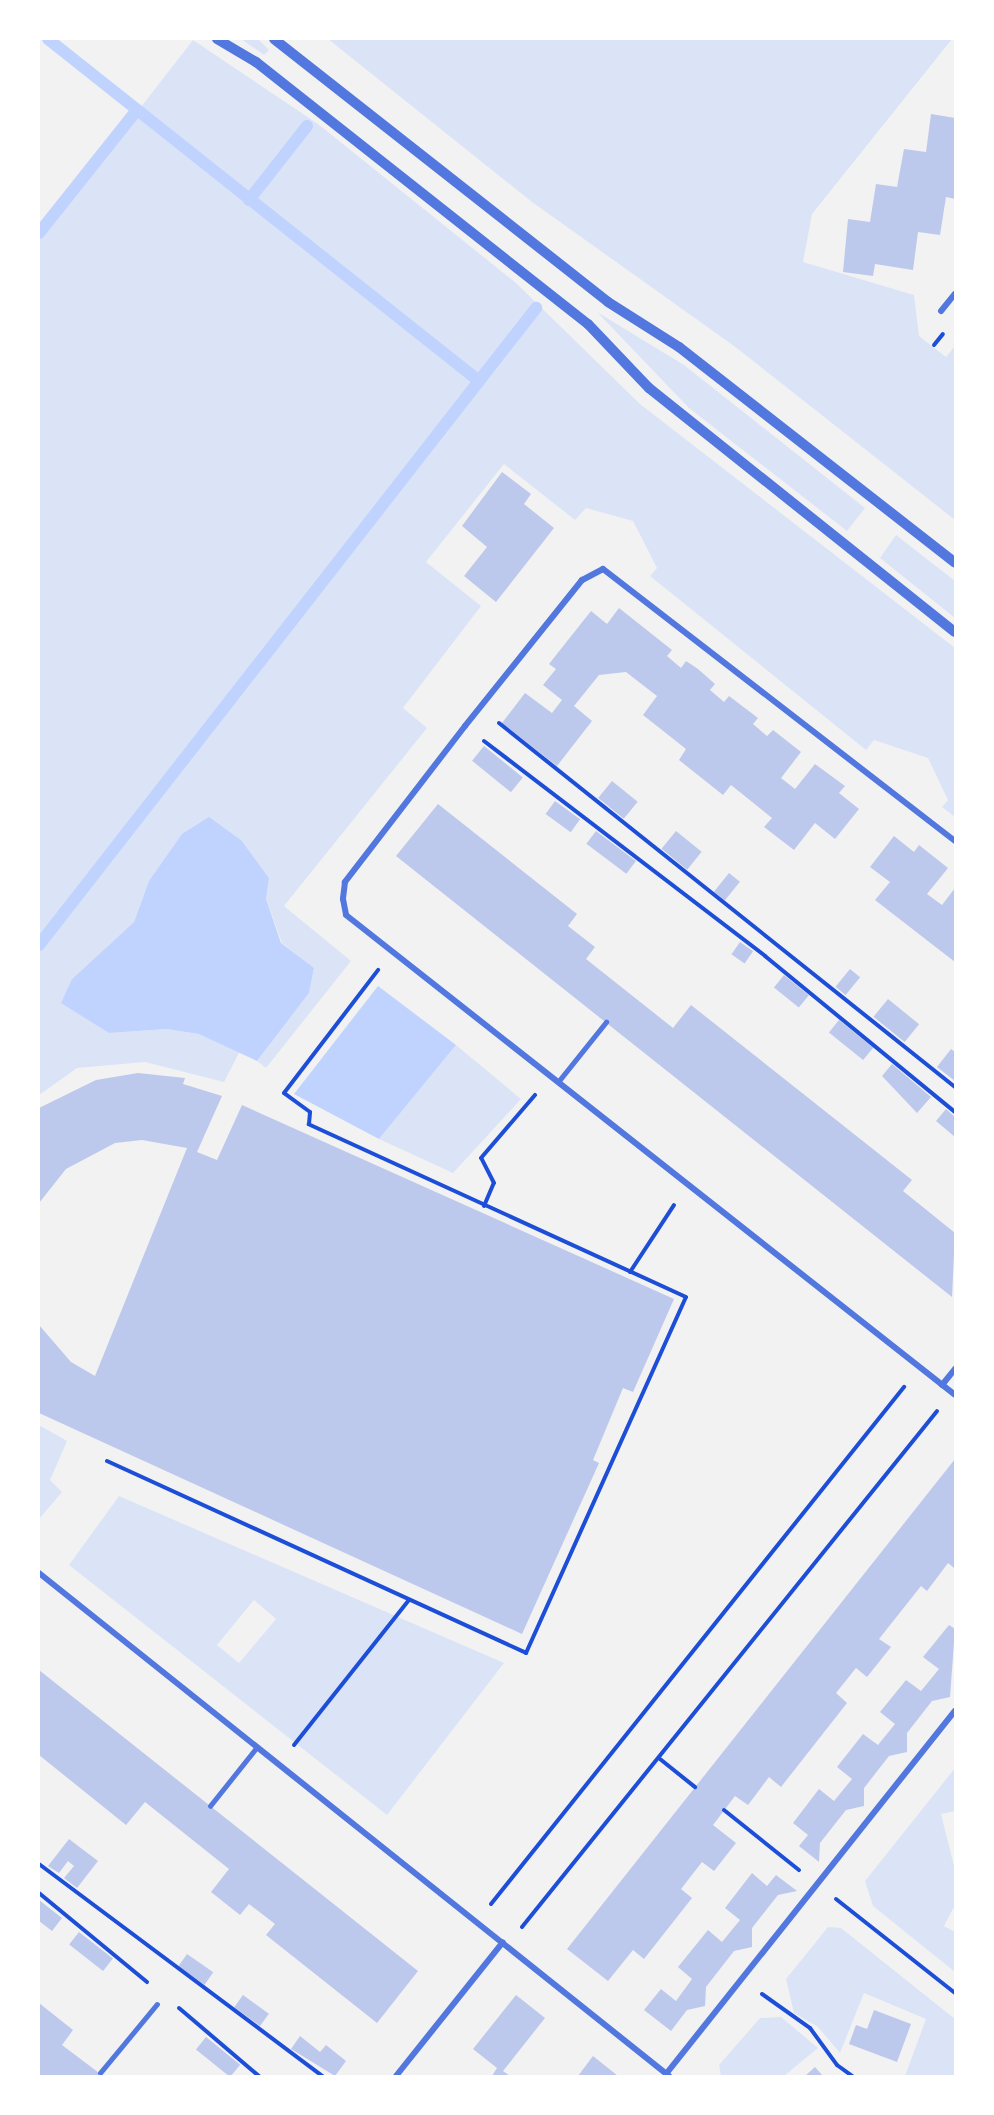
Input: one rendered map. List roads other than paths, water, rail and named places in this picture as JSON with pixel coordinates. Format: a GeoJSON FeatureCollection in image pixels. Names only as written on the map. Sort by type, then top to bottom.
{"type":"FeatureCollection","features":[{"type":"Feature","properties":{"kind":"street"},"geometry":{"type":"LineString","coordinates":[[217,39],[256,62],[588,324],[649,388],[955,632]]}},
{"type":"Feature","properties":{"kind":"street"},"geometry":{"type":"LineString","coordinates":[[274,39],[608,302],[679,347],[955,563]]}},
{"type":"Feature","properties":{"kind":"street"},"geometry":{"type":"LineString","coordinates":[[941,311],[955,294]]}},
{"type":"Feature","properties":{"kind":"street"},"geometry":{"type":"LineString","coordinates":[[955,841],[603,569],[582,580],[479,708],[345,882],[343,899],[346,915],[955,1395]]}},
{"type":"Feature","properties":{"kind":"street"},"geometry":{"type":"LineString","coordinates":[[942,1385],[955,1369]]}},
{"type":"Feature","properties":{"kind":"street"},"geometry":{"type":"LineString","coordinates":[[39,1573],[668,2075],[742,1978],[955,1711]]}},
{"type":"Feature","properties":{"kind":"street"},"geometry":{"type":"LineString","coordinates":[[396,2076],[503,1942]]}},
{"type":"Feature","properties":{"kind":"lane"},"geometry":{"type":"LineString","coordinates":[[558,1082],[606,1022]]}},
{"type":"Feature","properties":{"kind":"lane"},"geometry":{"type":"LineString","coordinates":[[210,1806],[257,1747]]}},
{"type":"Feature","properties":{"kind":"lane"},"geometry":{"type":"LineString","coordinates":[[100,2073],[157,2004]]}},
{"type":"Feature","properties":{"kind":"water"},"geometry":{"type":"Polygon","coordinates":[[[209,817],[242,841],[269,878],[266,899],[281,943],[314,968],[309,993],[257,1061],[199,1034],[166,1029],[109,1033],[61,1003],[72,979],[134,922],[149,881],[182,834],[209,817]]]}},
{"type":"Feature","properties":{"kind":"water"},"geometry":{"type":"Polygon","coordinates":[[[378,986],[456,1045],[379,1139],[294,1094],[378,986]]]}},
{"type":"Feature","properties":{"kind":"waterway"},"geometry":{"type":"LineString","coordinates":[[39,945],[479,381],[48,39]]}},
{"type":"Feature","properties":{"kind":"waterway"},"geometry":{"type":"LineString","coordinates":[[39,233],[136,111]]}},
{"type":"Feature","properties":{"kind":"waterway"},"geometry":{"type":"LineString","coordinates":[[249,200],[307,126]]}},
{"type":"Feature","properties":{"kind":"waterway"},"geometry":{"type":"LineString","coordinates":[[479,381],[536,308]]}}]}
